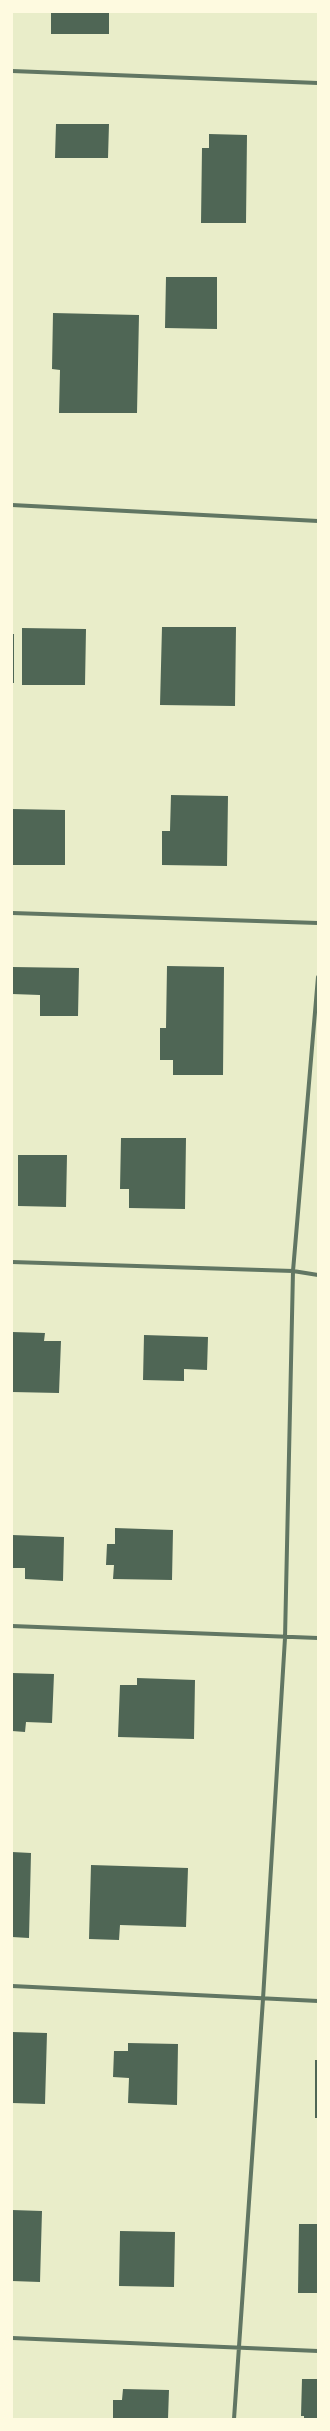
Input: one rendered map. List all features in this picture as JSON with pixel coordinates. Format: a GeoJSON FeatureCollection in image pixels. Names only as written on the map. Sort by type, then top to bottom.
{"type":"FeatureCollection","features":[{"type":"Feature","properties":{"kind":"street"},"geometry":{"type":"LineString","coordinates":[[12,71],[318,83]]}},
{"type":"Feature","properties":{"kind":"street"},"geometry":{"type":"LineString","coordinates":[[12,505],[318,521]]}},
{"type":"Feature","properties":{"kind":"street"},"geometry":{"type":"LineString","coordinates":[[12,913],[318,923]]}},
{"type":"Feature","properties":{"kind":"street"},"geometry":{"type":"LineString","coordinates":[[234,2419],[263,1999],[285,1638],[293,1271],[318,977]]}},
{"type":"Feature","properties":{"kind":"street"},"geometry":{"type":"LineString","coordinates":[[12,1262],[293,1271],[318,1275]]}},
{"type":"Feature","properties":{"kind":"street"},"geometry":{"type":"LineString","coordinates":[[12,1626],[285,1638],[318,1638]]}},
{"type":"Feature","properties":{"kind":"street"},"geometry":{"type":"LineString","coordinates":[[12,1986],[318,2001]]}},
{"type":"Feature","properties":{"kind":"street"},"geometry":{"type":"LineString","coordinates":[[12,2338],[238,2349],[318,2351]]}},
{"type":"Feature","properties":{"kind":"building"},"geometry":{"type":"Polygon","coordinates":[[[51,12],[109,12],[109,34],[51,34],[51,12]]]}},
{"type":"Feature","properties":{"kind":"building"},"geometry":{"type":"Polygon","coordinates":[[[56,124],[109,124],[108,158],[55,158],[56,124]]]}},
{"type":"Feature","properties":{"kind":"building"},"geometry":{"type":"Polygon","coordinates":[[[209,134],[247,135],[246,223],[201,223],[202,148],[209,148],[209,134]]]}},
{"type":"Feature","properties":{"kind":"building"},"geometry":{"type":"Polygon","coordinates":[[[166,277],[217,277],[217,329],[165,328],[166,277]]]}},
{"type":"Feature","properties":{"kind":"building"},"geometry":{"type":"Polygon","coordinates":[[[53,313],[139,315],[137,413],[59,413],[60,370],[52,369],[53,313]]]}},
{"type":"Feature","properties":{"kind":"building"},"geometry":{"type":"Polygon","coordinates":[[[162,627],[236,627],[235,706],[160,705],[162,627]]]}},
{"type":"Feature","properties":{"kind":"building"},"geometry":{"type":"Polygon","coordinates":[[[22,628],[86,629],[85,685],[22,685],[22,628]]]}},
{"type":"Feature","properties":{"kind":"building"},"geometry":{"type":"Polygon","coordinates":[[[12,634],[14,634],[14,683],[12,683],[12,634]]]}},
{"type":"Feature","properties":{"kind":"building"},"geometry":{"type":"Polygon","coordinates":[[[171,795],[228,796],[227,866],[162,865],[162,831],[170,831],[171,795]]]}},
{"type":"Feature","properties":{"kind":"building"},"geometry":{"type":"Polygon","coordinates":[[[12,809],[65,810],[65,865],[12,865],[12,809]]]}},
{"type":"Feature","properties":{"kind":"building"},"geometry":{"type":"Polygon","coordinates":[[[167,966],[224,967],[223,1075],[173,1075],[173,1060],[160,1060],[160,1028],[166,1028],[167,966]]]}},
{"type":"Feature","properties":{"kind":"building"},"geometry":{"type":"Polygon","coordinates":[[[12,967],[79,968],[78,1016],[40,1016],[40,995],[12,994],[12,967]]]}},
{"type":"Feature","properties":{"kind":"building"},"geometry":{"type":"Polygon","coordinates":[[[121,1138],[186,1138],[185,1209],[129,1208],[129,1189],[120,1189],[121,1138]]]}},
{"type":"Feature","properties":{"kind":"building"},"geometry":{"type":"Polygon","coordinates":[[[18,1155],[67,1155],[66,1207],[18,1206],[18,1155]]]}},
{"type":"Feature","properties":{"kind":"building"},"geometry":{"type":"Polygon","coordinates":[[[12,1332],[45,1333],[44,1341],[61,1341],[59,1393],[12,1392],[12,1332]]]}},
{"type":"Feature","properties":{"kind":"building"},"geometry":{"type":"Polygon","coordinates":[[[144,1335],[208,1337],[207,1370],[184,1369],[184,1381],[143,1380],[144,1335]]]}},
{"type":"Feature","properties":{"kind":"building"},"geometry":{"type":"Polygon","coordinates":[[[115,1528],[173,1530],[172,1580],[113,1579],[114,1565],[106,1565],[107,1544],[115,1544],[115,1528]]]}},
{"type":"Feature","properties":{"kind":"building"},"geometry":{"type":"Polygon","coordinates":[[[12,1535],[64,1537],[63,1581],[25,1579],[25,1568],[12,1568],[12,1535]]]}},
{"type":"Feature","properties":{"kind":"building"},"geometry":{"type":"Polygon","coordinates":[[[12,1673],[54,1674],[52,1723],[26,1722],[25,1732],[12,1731],[12,1673]]]}},
{"type":"Feature","properties":{"kind":"building"},"geometry":{"type":"Polygon","coordinates":[[[137,1678],[195,1680],[194,1739],[118,1737],[120,1685],[137,1685],[137,1678]]]}},
{"type":"Feature","properties":{"kind":"building"},"geometry":{"type":"Polygon","coordinates":[[[12,1852],[31,1853],[29,1938],[12,1937],[12,1852]]]}},
{"type":"Feature","properties":{"kind":"building"},"geometry":{"type":"Polygon","coordinates":[[[91,1865],[188,1868],[186,1927],[120,1925],[119,1940],[89,1939],[91,1865]]]}},
{"type":"Feature","properties":{"kind":"building"},"geometry":{"type":"Polygon","coordinates":[[[12,2032],[47,2033],[45,2104],[12,2103],[12,2032]]]}},
{"type":"Feature","properties":{"kind":"building"},"geometry":{"type":"Polygon","coordinates":[[[128,2043],[178,2044],[177,2105],[128,2103],[129,2078],[113,2077],[114,2051],[128,2051],[128,2043]]]}},
{"type":"Feature","properties":{"kind":"building"},"geometry":{"type":"Polygon","coordinates":[[[315,2060],[318,2060],[318,2118],[315,2118],[315,2060]]]}},
{"type":"Feature","properties":{"kind":"building"},"geometry":{"type":"Polygon","coordinates":[[[12,2210],[42,2211],[40,2282],[12,2281],[12,2210]]]}},
{"type":"Feature","properties":{"kind":"building"},"geometry":{"type":"Polygon","coordinates":[[[299,2224],[318,2224],[318,2293],[298,2293],[299,2224]]]}},
{"type":"Feature","properties":{"kind":"building"},"geometry":{"type":"Polygon","coordinates":[[[120,2231],[175,2232],[174,2287],[119,2286],[120,2231]]]}},
{"type":"Feature","properties":{"kind":"building"},"geometry":{"type":"Polygon","coordinates":[[[302,2379],[318,2379],[318,2419],[304,2419],[304,2416],[301,2416],[302,2379]]]}},
{"type":"Feature","properties":{"kind":"building"},"geometry":{"type":"Polygon","coordinates":[[[123,2389],[169,2390],[168,2419],[113,2419],[113,2400],[122,2400],[123,2389]]]}}]}
